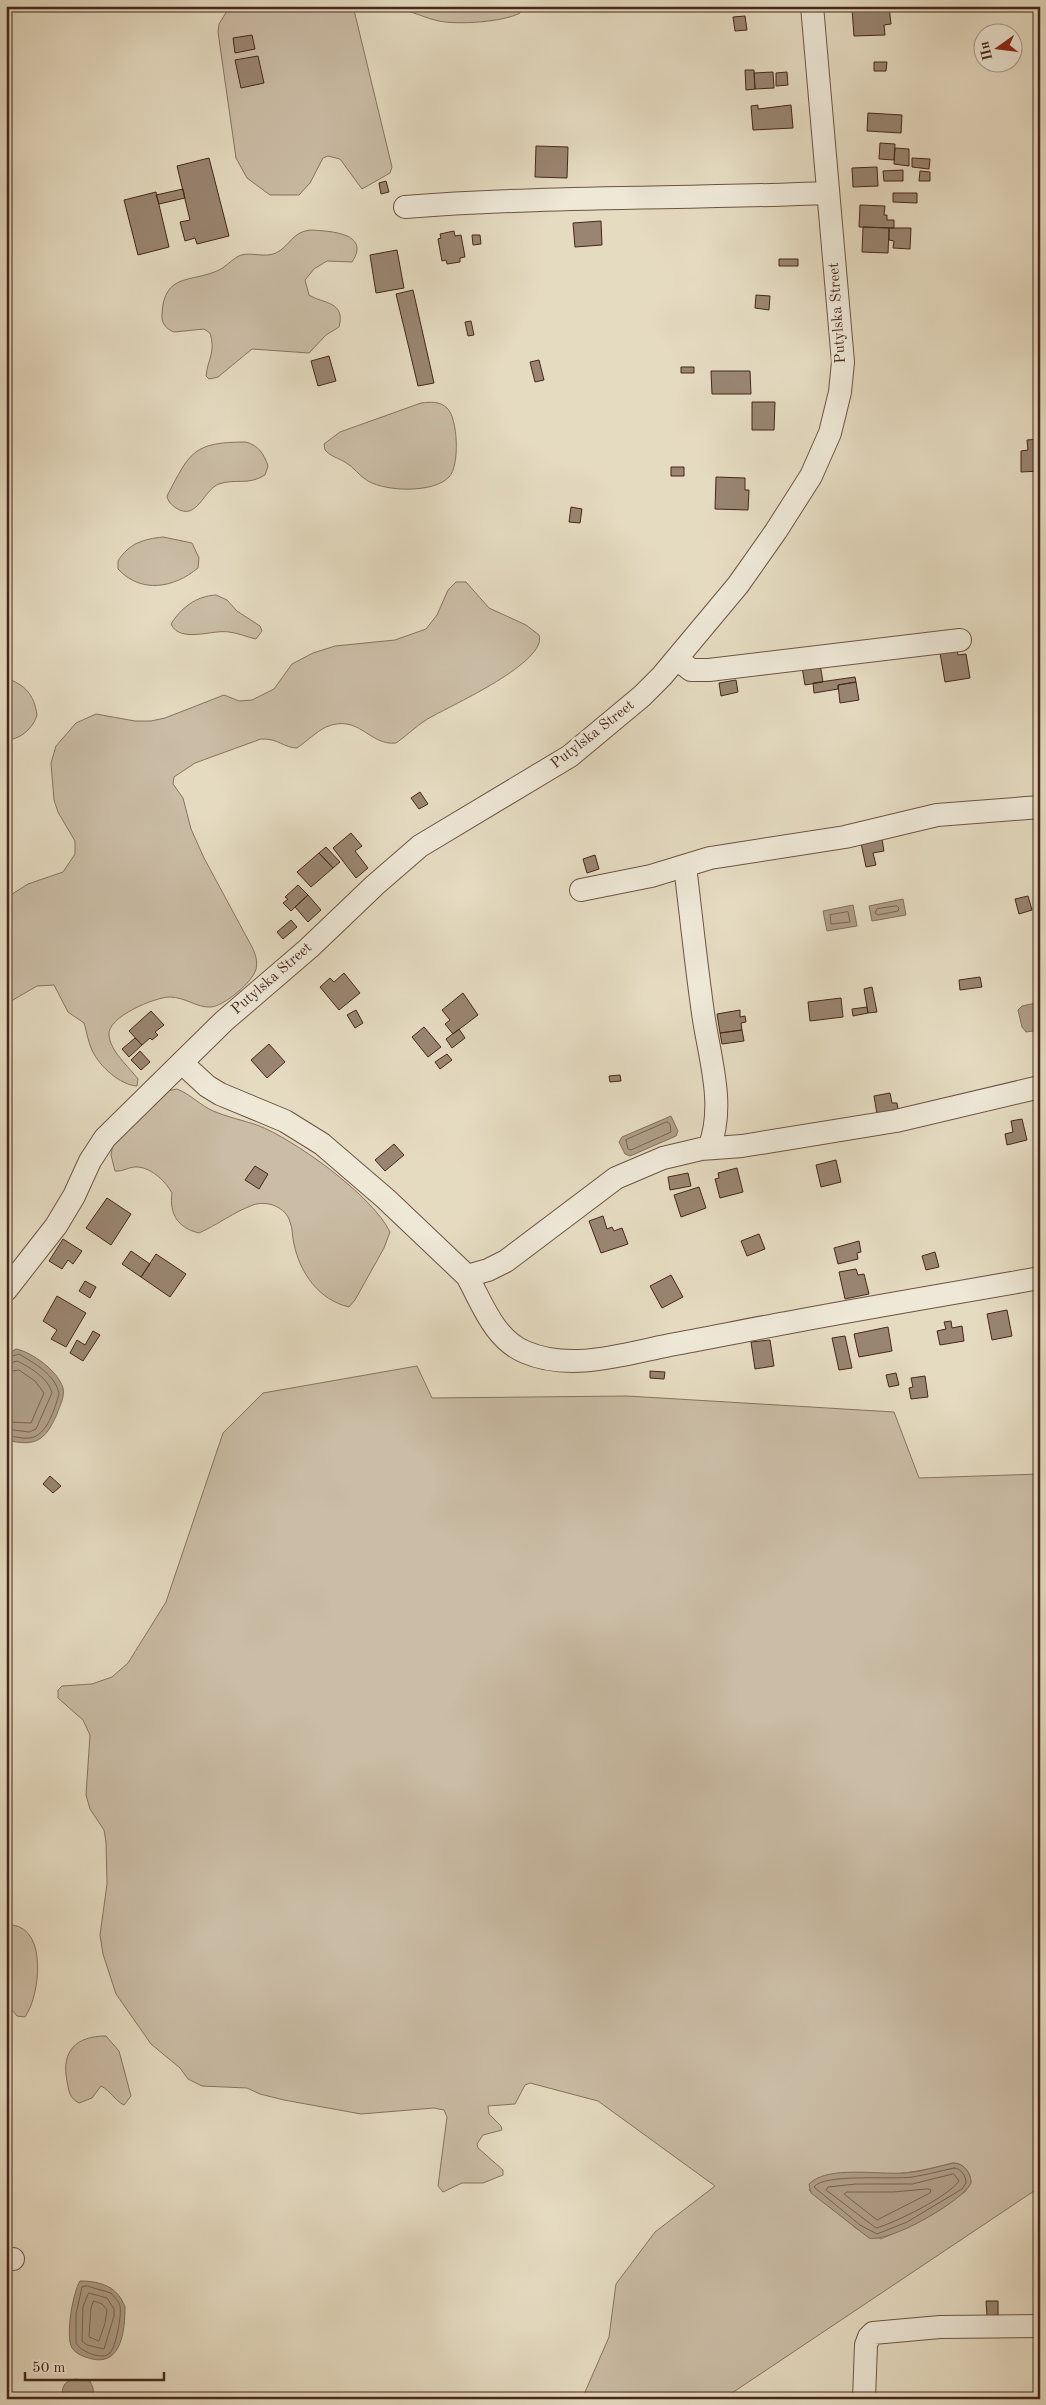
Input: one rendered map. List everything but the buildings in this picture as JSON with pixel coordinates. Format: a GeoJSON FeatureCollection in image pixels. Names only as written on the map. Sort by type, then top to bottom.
{"type":"FeatureCollection","features":[{"type":"Feature","properties":{"kind":"street","name":"Putylska Street"},"geometry":{"type":"LineString","coordinates":[[6,1290],[56,1226],[74,1196],[90,1161],[105,1138],[224,1021],[309,948],[375,885],[420,846],[459,820],[527,783],[570,756],[642,696],[677,659],[738,585],[776,531],[811,476],[830,434],[840,392],[842,362],[812,6]]}},
{"type":"Feature","properties":{"kind":"street"},"geometry":{"type":"LineString","coordinates":[[405,207],[536,199],[667,199],[828,193]]}},
{"type":"Feature","properties":{"kind":"street"},"geometry":{"type":"LineString","coordinates":[[677,659],[691,670],[710,670],[960,640]]}},
{"type":"Feature","properties":{"kind":"street"},"geometry":{"type":"LineString","coordinates":[[581,890],[630,880],[728,854],[845,837],[937,815],[1040,807]]}},
{"type":"Feature","properties":{"kind":"street"},"geometry":{"type":"LineString","coordinates":[[685,866],[706,1039],[716,1095],[716,1126],[709,1148]]}},
{"type":"Feature","properties":{"kind":"street"},"geometry":{"type":"LineString","coordinates":[[182,1063],[207,1086],[229,1098],[285,1120],[322,1144],[386,1199],[467,1276],[490,1320],[506,1340],[515,1348],[534,1356],[573,1361],[608,1358],[814,1318],[1040,1278]]}},
{"type":"Feature","properties":{"kind":"street"},"geometry":{"type":"LineString","coordinates":[[467,1276],[488,1270],[506,1261],[623,1174],[676,1154],[709,1148],[742,1146],[890,1122],[1040,1087]]}},
{"type":"Feature","properties":{"kind":"street"},"geometry":{"type":"LineString","coordinates":[[864,2399],[866,2345],[873,2333],[940,2327],[1040,2326]]}},
{"type":"Feature","properties":{"kind":"shaded area"},"geometry":{"type":"Polygon","coordinates":[[[230,6],[353,6],[392,167],[390,173],[362,189],[340,159],[328,156],[323,158],[310,183],[299,195],[270,195],[247,178],[236,158],[218,32],[219,24],[230,6]]]}},
{"type":"Feature","properties":{"kind":"shaded area"},"geometry":{"type":"Polygon","coordinates":[[[368,6],[522,6],[520,13],[503,19],[457,23],[434,20],[402,10],[371,10],[368,6]]]}},
{"type":"Feature","properties":{"kind":"shaded area"},"geometry":{"type":"Polygon","coordinates":[[[310,230],[345,235],[356,244],[357,252],[352,262],[327,261],[314,269],[305,280],[309,295],[332,305],[339,312],[339,327],[326,335],[309,353],[252,349],[218,377],[209,379],[206,376],[212,350],[210,333],[204,329],[174,332],[166,327],[162,320],[162,314],[168,291],[181,281],[219,270],[241,255],[276,253],[299,233],[310,230]]]}},
{"type":"Feature","properties":{"kind":"shaded area"},"geometry":{"type":"Polygon","coordinates":[[[421,403],[441,404],[451,413],[454,421],[455,463],[449,477],[442,482],[433,486],[410,489],[376,485],[325,450],[324,444],[340,432],[421,403]]]}},
{"type":"Feature","properties":{"kind":"shaded area"},"geometry":{"type":"Polygon","coordinates":[[[246,442],[258,448],[263,454],[268,466],[265,475],[253,480],[219,484],[195,508],[189,511],[183,511],[170,503],[167,496],[182,469],[195,453],[204,447],[215,444],[246,442]]]}},
{"type":"Feature","properties":{"kind":"shaded area"},"geometry":{"type":"Polygon","coordinates":[[[163,537],[192,543],[199,558],[198,568],[179,580],[158,585],[147,585],[137,582],[127,577],[118,569],[118,561],[132,546],[143,541],[163,537]]]}},
{"type":"Feature","properties":{"kind":"shaded area"},"geometry":{"type":"Polygon","coordinates":[[[456,582],[466,582],[489,608],[526,625],[539,635],[538,646],[529,658],[496,682],[428,719],[396,743],[378,740],[347,724],[337,724],[322,729],[297,748],[292,748],[272,740],[261,739],[195,763],[174,777],[173,784],[183,798],[191,829],[204,858],[255,954],[256,969],[244,986],[217,1006],[201,1006],[175,997],[163,998],[133,1009],[116,1021],[110,1028],[110,1041],[116,1053],[138,1079],[137,1086],[130,1085],[111,1074],[95,1056],[84,1023],[68,1012],[54,985],[37,986],[6,1004],[6,898],[28,884],[63,872],[75,854],[75,841],[58,812],[54,800],[51,763],[56,746],[76,723],[96,714],[135,721],[151,721],[165,718],[224,695],[239,701],[252,700],[274,689],[292,664],[313,653],[335,646],[395,640],[426,629],[437,615],[448,590],[456,582]]]}},
{"type":"Feature","properties":{"kind":"shaded area"},"geometry":{"type":"Polygon","coordinates":[[[216,595],[227,600],[237,611],[260,626],[262,631],[256,639],[229,632],[189,635],[175,630],[171,624],[184,608],[196,600],[216,595]]]}},
{"type":"Feature","properties":{"kind":"shaded area"},"geometry":{"type":"Polygon","coordinates":[[[6,678],[27,691],[34,701],[37,715],[34,723],[28,730],[21,736],[13,739],[6,736],[6,678]]]}},
{"type":"Feature","properties":{"kind":"shaded area"},"geometry":{"type":"Polygon","coordinates":[[[177,1089],[213,1111],[257,1125],[291,1143],[331,1170],[367,1202],[381,1218],[390,1232],[384,1248],[355,1300],[349,1307],[329,1298],[312,1284],[297,1255],[292,1227],[288,1217],[275,1206],[264,1203],[253,1205],[199,1233],[186,1228],[176,1219],[171,1201],[172,1193],[166,1184],[153,1173],[138,1167],[115,1171],[111,1155],[113,1144],[167,1091],[177,1089]]]}},
{"type":"Feature","properties":{"kind":"shaded area"},"geometry":{"type":"Polygon","coordinates":[[[417,1366],[432,1398],[627,1396],[894,1412],[919,1478],[1040,1474],[1040,2187],[723,2399],[582,2399],[609,2337],[616,2284],[655,2232],[715,2186],[598,2101],[530,2083],[525,2085],[515,2104],[488,2106],[489,2114],[501,2126],[502,2130],[483,2135],[477,2144],[478,2148],[503,2170],[503,2175],[483,2183],[462,2183],[443,2192],[438,2186],[447,2117],[444,2110],[434,2108],[361,2114],[284,2100],[260,2094],[247,2088],[202,2086],[188,2079],[180,2068],[151,2044],[116,1994],[103,1954],[100,1935],[107,1884],[106,1842],[104,1830],[90,1809],[86,1795],[90,1735],[83,1720],[58,1698],[58,1690],[62,1686],[92,1684],[112,1677],[128,1663],[166,1602],[223,1433],[263,1393],[417,1366]],[[957,2163],[892,2174],[835,2175],[816,2179],[809,2190],[857,2229],[881,2239],[909,2226],[965,2192],[971,2183],[970,2176],[964,2167],[957,2163]]]}},
{"type":"Feature","properties":{"kind":"shaded area"},"geometry":{"type":"Polygon","coordinates":[[[12,1925],[24,1929],[31,1938],[36,1950],[37,1980],[30,2007],[25,2017],[17,2016],[6,2003],[6,1927],[12,1925]]]}},
{"type":"Feature","properties":{"kind":"shaded area"},"geometry":{"type":"Polygon","coordinates":[[[106,2036],[119,2051],[131,2096],[124,2105],[101,2086],[92,2098],[79,2103],[71,2096],[68,2088],[66,2061],[73,2047],[79,2042],[106,2036]]]}},
{"type":"Feature","properties":{"kind":"water"},"geometry":{"type":"Polygon","coordinates":[[[903,899],[906,915],[872,921],[869,906],[903,899]]]}},
{"type":"Feature","properties":{"kind":"water"},"geometry":{"type":"Polygon","coordinates":[[[853,905],[857,926],[827,931],[823,911],[853,905]]]}},
{"type":"Feature","properties":{"kind":"water"},"geometry":{"type":"Polygon","coordinates":[[[1036,1003],[1040,1006],[1040,1030],[1026,1032],[1022,1027],[1018,1010],[1022,1006],[1036,1003]]]}},
{"type":"Feature","properties":{"kind":"water"},"geometry":{"type":"Polygon","coordinates":[[[671,1116],[678,1131],[676,1136],[630,1156],[625,1154],[619,1142],[622,1137],[671,1116]]]}},
{"type":"Feature","properties":{"kind":"water"},"geometry":{"type":"Polygon","coordinates":[[[16,1349],[44,1363],[56,1375],[63,1388],[62,1401],[53,1423],[44,1436],[38,1440],[25,1443],[6,1440],[6,1355],[16,1349]]]}},
{"type":"Feature","properties":{"kind":"water"},"geometry":{"type":"Polygon","coordinates":[[[953,2163],[964,2167],[970,2176],[971,2183],[965,2191],[924,2220],[879,2238],[869,2238],[811,2193],[809,2184],[817,2178],[841,2173],[904,2173],[953,2163]]]}},
{"type":"Feature","properties":{"kind":"water"},"geometry":{"type":"Polygon","coordinates":[[[80,2281],[95,2282],[108,2286],[118,2294],[125,2307],[120,2344],[110,2357],[102,2360],[92,2359],[79,2354],[72,2348],[70,2342],[71,2314],[80,2281]]]}},
{"type":"Feature","properties":{"kind":"water"},"geometry":{"type":"Polygon","coordinates":[[[76,2379],[90,2381],[94,2399],[62,2399],[64,2385],[68,2381],[76,2379]]]}}]}
